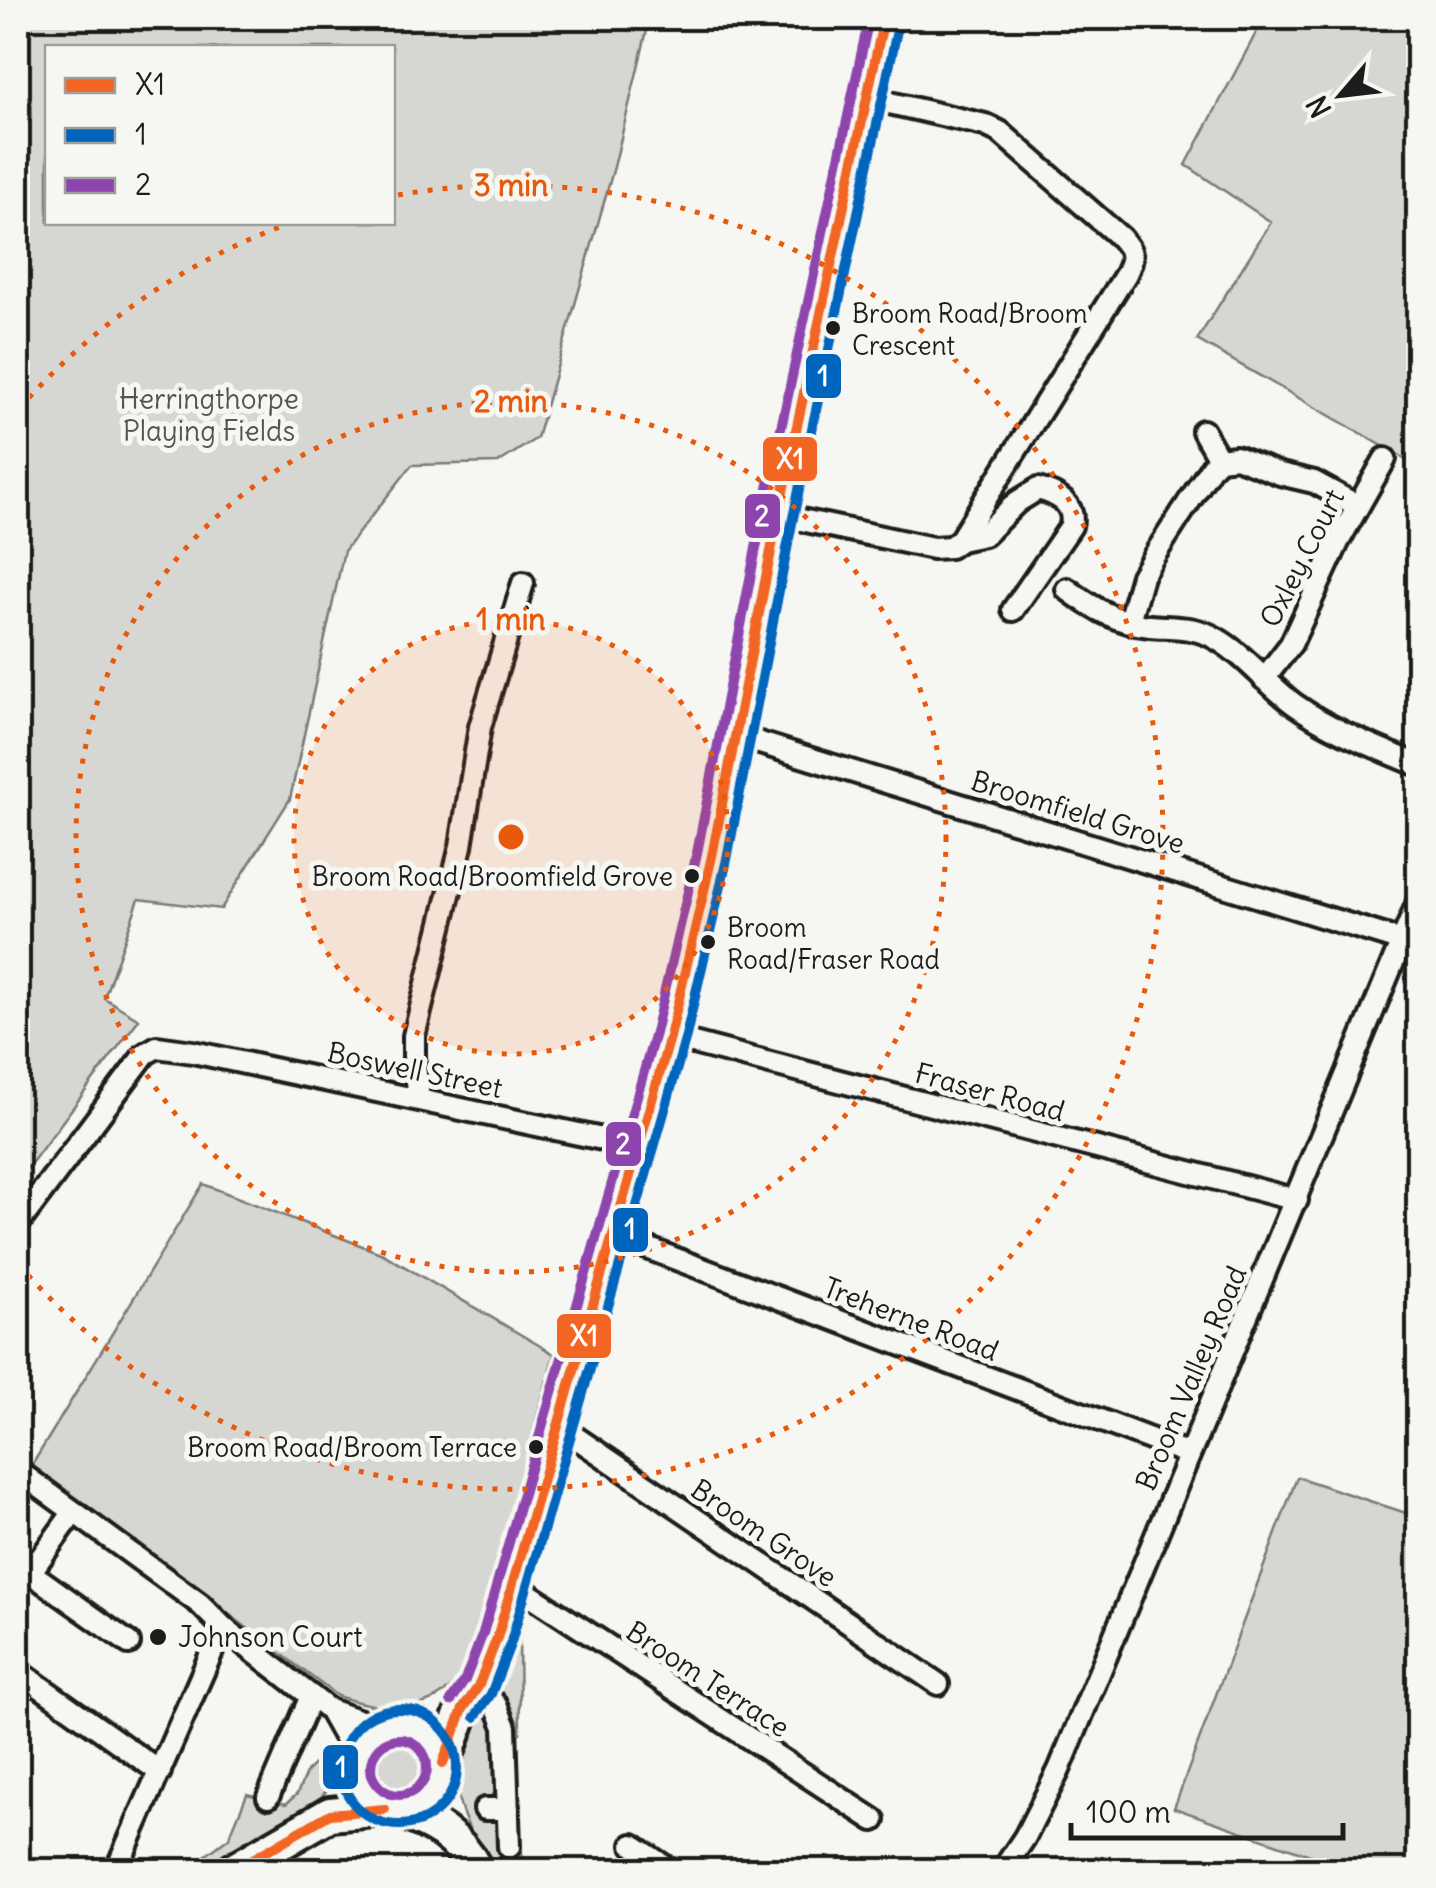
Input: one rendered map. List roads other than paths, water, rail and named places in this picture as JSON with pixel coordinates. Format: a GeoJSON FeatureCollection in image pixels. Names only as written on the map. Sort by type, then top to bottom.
{"type":"FeatureCollection","features":[{"type":"Feature","properties":{"kind":"main road"},"geometry":{"type":"LineString","coordinates":[[234,1870],[330,1814],[413,1808],[426,1802],[436,1791],[497,1638],[670,1036],[737,736],[778,515],[884,18]]}},
{"type":"Feature","properties":{"kind":"main road"},"geometry":{"type":"LineString","coordinates":[[330,1814],[367,1738],[398,1725],[435,1720],[470,1698]]}},
{"type":"Feature","properties":{"kind":"main road"},"geometry":{"type":"LineString","coordinates":[[398,1725],[422,1730],[440,1750],[468,1858]]}},
{"type":"Feature","properties":{"kind":"main road"},"geometry":{"type":"LineString","coordinates":[[356,1764],[364,1794],[392,1810],[430,1822],[468,1858]]}},
{"type":"Feature","properties":{"kind":"street"},"geometry":{"type":"LineString","coordinates":[[778,515],[934,548],[950,547],[960,540],[1132,260],[1132,251],[1121,238],[1000,132],[868,98]]}},
{"type":"Feature","properties":{"kind":"street"},"geometry":{"type":"LineString","coordinates":[[1202,431],[1219,459]]}},
{"type":"Feature","properties":{"kind":"street"},"geometry":{"type":"LineString","coordinates":[[1130,621],[1136,594],[1152,558],[1219,459],[1236,456],[1267,470],[1314,482],[1358,506]]}},
{"type":"Feature","properties":{"kind":"street","name":"Oxley Court"},"geometry":{"type":"LineString","coordinates":[[1264,679],[1291,644],[1328,563],[1385,459]]}},
{"type":"Feature","properties":{"kind":"street"},"geometry":{"type":"LineString","coordinates":[[960,540],[984,535],[1017,502],[1038,489],[1070,506],[1071,526],[1013,610]]}},
{"type":"Feature","properties":{"kind":"street"},"geometry":{"type":"LineString","coordinates":[[419,1099],[414,1036],[462,846],[480,727],[523,584]]}},
{"type":"Feature","properties":{"kind":"street"},"geometry":{"type":"LineString","coordinates":[[1067,589],[1106,615],[1150,626],[1198,630],[1217,639],[1290,700],[1330,726],[1418,765]]}},
{"type":"Feature","properties":{"kind":"street","name":"Broomfield Grove"},"geometry":{"type":"LineString","coordinates":[[737,736],[1402,941]]}},
{"type":"Feature","properties":{"kind":"street","name":"Broom Valley Road"},"geometry":{"type":"LineString","coordinates":[[1003,1870],[1059,1770],[1418,902]]}},
{"type":"Feature","properties":{"kind":"street","name":"Fraser Road"},"geometry":{"type":"LineString","coordinates":[[670,1036],[1296,1200]]}},
{"type":"Feature","properties":{"kind":"street","name":"Boswell Street"},"geometry":{"type":"LineString","coordinates":[[18,1224],[145,1054],[157,1047],[640,1147]]}},
{"type":"Feature","properties":{"kind":"street","name":"Treherne Road"},"geometry":{"type":"LineString","coordinates":[[613,1236],[1188,1454]]}},
{"type":"Feature","properties":{"kind":"street","name":"Broom Grove"},"geometry":{"type":"LineString","coordinates":[[559,1426],[938,1684]]}},
{"type":"Feature","properties":{"kind":"street"},"geometry":{"type":"LineString","coordinates":[[18,1471],[200,1604],[226,1630],[329,1710],[369,1724],[398,1725]]}},
{"type":"Feature","properties":{"kind":"street"},"geometry":{"type":"LineString","coordinates":[[73,1513],[24,1569],[129,1644]]}},
{"type":"Feature","properties":{"kind":"street","name":"Broom Terrace"},"geometry":{"type":"LineString","coordinates":[[512,1583],[874,1820]]}},
{"type":"Feature","properties":{"kind":"street"},"geometry":{"type":"LineString","coordinates":[[116,1870],[214,1647],[226,1630]]}},
{"type":"Feature","properties":{"kind":"street"},"geometry":{"type":"LineString","coordinates":[[18,1671],[160,1772]]}},
{"type":"Feature","properties":{"kind":"street"},"geometry":{"type":"LineString","coordinates":[[268,1797],[311,1696]]}},
{"type":"Feature","properties":{"kind":"street"},"geometry":{"type":"LineString","coordinates":[[470,1698],[496,1705],[505,1726],[510,1846]]}},
{"type":"Feature","properties":{"kind":"street"},"geometry":{"type":"LineString","coordinates":[[329,1710],[356,1764]]}},
{"type":"Feature","properties":{"kind":"street"},"geometry":{"type":"LineString","coordinates":[[485,1809],[508,1809]]}},
{"type":"Feature","properties":{"kind":"street"},"geometry":{"type":"LineString","coordinates":[[633,1846],[670,1870]]}},
{"type":"Feature","properties":{"kind":"place","name":"Broom Road/Broom Crescent"},"geometry":{"type":"Point","coordinates":[833,328]}},
{"type":"Feature","properties":{"kind":"place","name":"Broom Road/Broomfield Grove"},"geometry":{"type":"Point","coordinates":[692,876]}},
{"type":"Feature","properties":{"kind":"place","name":"Broom Road/Fraser Road"},"geometry":{"type":"Point","coordinates":[708,942]}},
{"type":"Feature","properties":{"kind":"place","name":"Broom Road/Broom Terrace"},"geometry":{"type":"Point","coordinates":[536,1447]}},
{"type":"Feature","properties":{"kind":"place","name":"Johnson Court"},"geometry":{"type":"Point","coordinates":[158,1637]}},
{"type":"Feature","properties":{"kind":"park label","name":"Herringthorpe Playing Fields"},"geometry":{"type":"Point","coordinates":[209,415]}}]}
